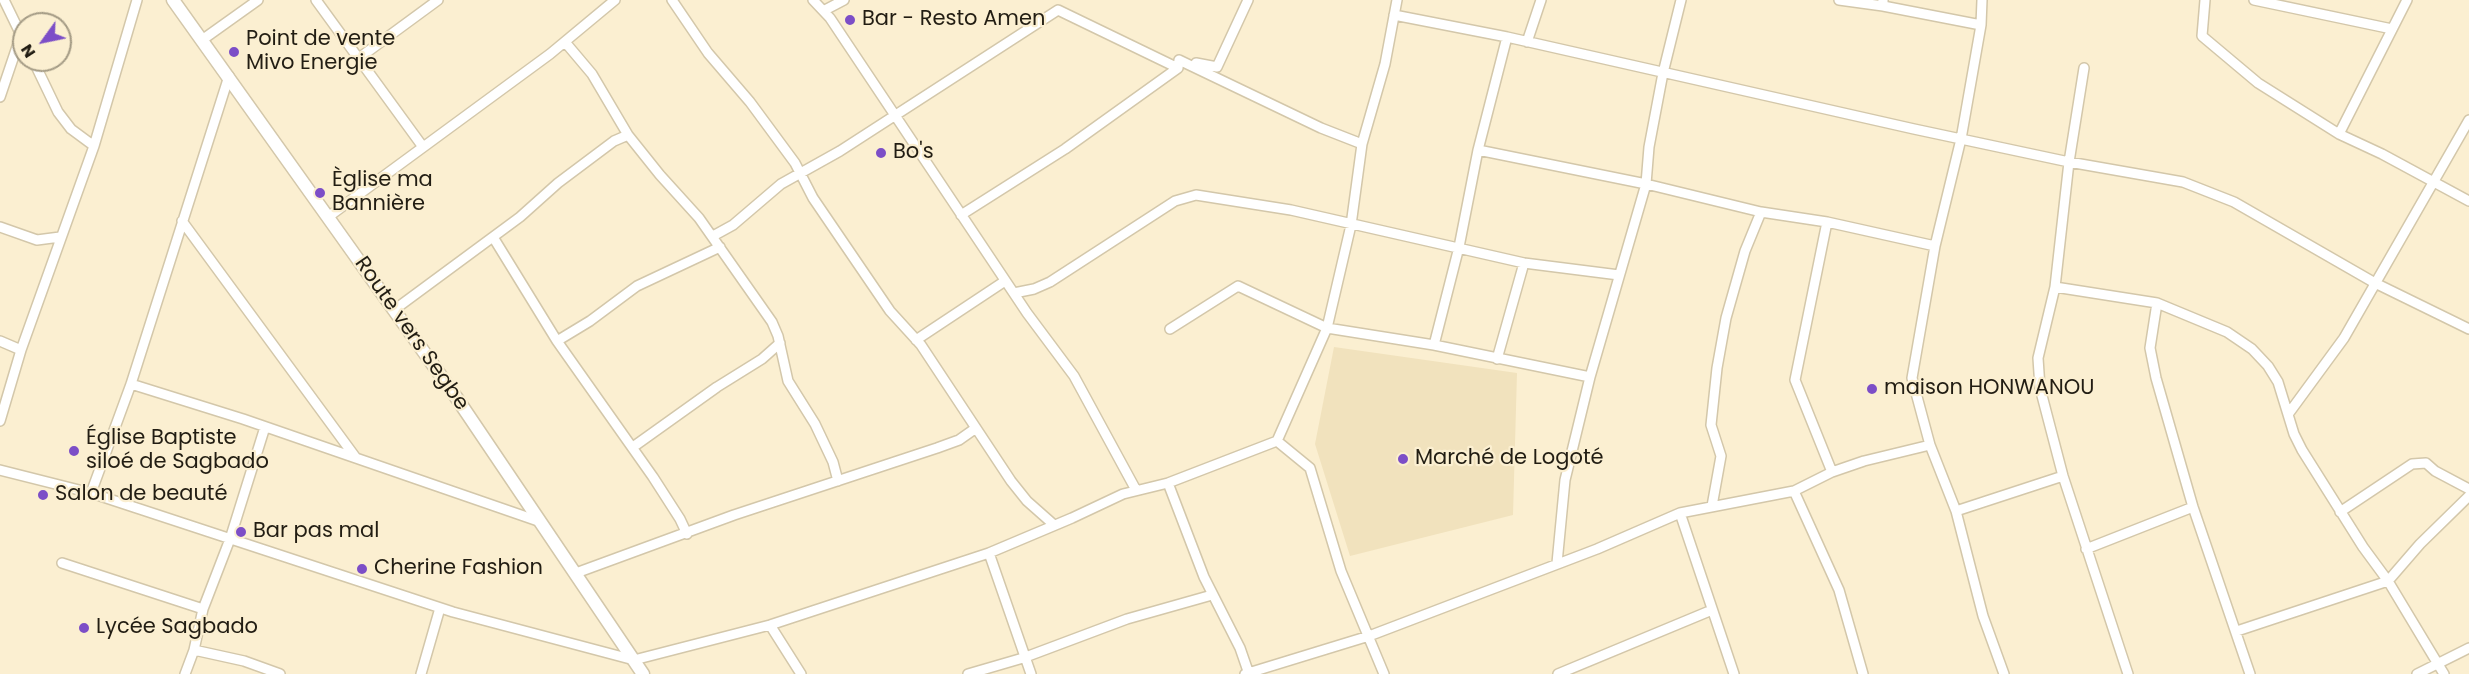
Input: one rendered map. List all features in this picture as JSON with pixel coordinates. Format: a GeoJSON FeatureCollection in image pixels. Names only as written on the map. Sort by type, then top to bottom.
{"type":"FeatureCollection","features":[{"type":"Feature","properties":{"kind":"main road","name":"Route vers Segbe"},"geometry":{"type":"LineString","coordinates":[[173,0],[394,310],[542,523],[643,674]]}},
{"type":"Feature","properties":{"kind":"street"},"geometry":{"type":"LineString","coordinates":[[4,0],[12,17]]}},
{"type":"Feature","properties":{"kind":"street"},"geometry":{"type":"LineString","coordinates":[[0,421],[21,350],[94,146],[137,0]]}},
{"type":"Feature","properties":{"kind":"street"},"geometry":{"type":"LineString","coordinates":[[202,40],[258,0]]}},
{"type":"Feature","properties":{"kind":"street"},"geometry":{"type":"LineString","coordinates":[[316,0],[423,147]]}},
{"type":"Feature","properties":{"kind":"street"},"geometry":{"type":"LineString","coordinates":[[358,58],[438,0]]}},
{"type":"Feature","properties":{"kind":"street"},"geometry":{"type":"LineString","coordinates":[[328,217],[566,42],[615,0]]}},
{"type":"Feature","properties":{"kind":"street"},"geometry":{"type":"LineString","coordinates":[[672,0],[708,53],[750,102],[801,173],[813,198],[890,311],[916,340],[1016,488],[1039,513],[1053,524]]}},
{"type":"Feature","properties":{"kind":"street"},"geometry":{"type":"LineString","coordinates":[[813,0],[825,10],[1005,281],[1074,376],[1136,490]]}},
{"type":"Feature","properties":{"kind":"street"},"geometry":{"type":"LineString","coordinates":[[825,10],[844,0]]}},
{"type":"Feature","properties":{"kind":"street"},"geometry":{"type":"LineString","coordinates":[[713,236],[733,225],[781,184],[895,116],[1058,10],[1063,0]]}},
{"type":"Feature","properties":{"kind":"street"},"geometry":{"type":"LineString","coordinates":[[961,215],[1065,149],[1178,64],[1216,67],[1248,0]]}},
{"type":"Feature","properties":{"kind":"street"},"geometry":{"type":"LineString","coordinates":[[0,470],[91,493],[440,608],[634,660],[770,625],[989,553],[1136,490],[1168,483],[1277,441],[1327,328],[1351,225],[1362,144],[1385,64],[1397,0]]}},
{"type":"Feature","properties":{"kind":"street"},"geometry":{"type":"LineString","coordinates":[[1527,42],[1541,0]]}},
{"type":"Feature","properties":{"kind":"street"},"geometry":{"type":"LineString","coordinates":[[1557,563],[1565,480],[1590,377],[1646,184],[1649,147],[1663,73],[1681,0]]}},
{"type":"Feature","properties":{"kind":"street"},"geometry":{"type":"LineString","coordinates":[[1839,0],[1883,3],[1981,24]]}},
{"type":"Feature","properties":{"kind":"street"},"geometry":{"type":"LineString","coordinates":[[1982,0],[1981,24],[1961,140],[1935,246],[1912,378],[1930,445],[1956,511],[1983,616],[2004,674]]}},
{"type":"Feature","properties":{"kind":"street"},"geometry":{"type":"LineString","coordinates":[[2205,0],[2202,36],[2258,83],[2339,134],[2382,154],[2469,201]]}},
{"type":"Feature","properties":{"kind":"street"},"geometry":{"type":"LineString","coordinates":[[2254,0],[2392,29]]}},
{"type":"Feature","properties":{"kind":"street"},"geometry":{"type":"LineString","coordinates":[[2339,134],[2407,0]]}},
{"type":"Feature","properties":{"kind":"street"},"geometry":{"type":"LineString","coordinates":[[1058,10],[1321,128],[1362,144]]}},
{"type":"Feature","properties":{"kind":"street"},"geometry":{"type":"LineString","coordinates":[[1394,15],[1507,37],[1961,140],[2183,182],[2234,202],[2374,283],[2469,329]]}},
{"type":"Feature","properties":{"kind":"street"},"geometry":{"type":"LineString","coordinates":[[1434,345],[1459,247],[1478,150],[1507,37]]}},
{"type":"Feature","properties":{"kind":"street"},"geometry":{"type":"LineString","coordinates":[[566,42],[597,82],[628,135],[713,236],[772,322],[780,343],[788,381],[815,424],[833,462],[838,481]]}},
{"type":"Feature","properties":{"kind":"street"},"geometry":{"type":"LineString","coordinates":[[0,97],[12,65]]}},
{"type":"Feature","properties":{"kind":"street"},"geometry":{"type":"LineString","coordinates":[[2084,68],[2068,162],[2055,287],[2038,358],[2040,388],[2062,476],[2128,674]]}},
{"type":"Feature","properties":{"kind":"street"},"geometry":{"type":"LineString","coordinates":[[39,72],[64,121],[80,138],[94,146]]}},
{"type":"Feature","properties":{"kind":"street"},"geometry":{"type":"LineString","coordinates":[[91,493],[131,384],[229,76]]}},
{"type":"Feature","properties":{"kind":"street"},"geometry":{"type":"LineString","coordinates":[[2289,413],[2339,346],[2374,283],[2408,230],[2432,182],[2469,120]]}},
{"type":"Feature","properties":{"kind":"street"},"geometry":{"type":"LineString","coordinates":[[394,310],[520,217],[558,183],[614,141],[628,135]]}},
{"type":"Feature","properties":{"kind":"street"},"geometry":{"type":"LineString","coordinates":[[1478,150],[1646,184],[1761,212],[1827,222],[1935,246]]}},
{"type":"Feature","properties":{"kind":"street"},"geometry":{"type":"LineString","coordinates":[[1014,293],[1035,289],[1057,278],[1159,211],[1187,196],[1196,195],[1291,210],[1524,263],[1619,275]]}},
{"type":"Feature","properties":{"kind":"street"},"geometry":{"type":"LineString","coordinates":[[1712,506],[1720,456],[1711,425],[1717,368],[1726,318],[1745,252],[1761,212]]}},
{"type":"Feature","properties":{"kind":"street"},"geometry":{"type":"LineString","coordinates":[[182,221],[356,458]]}},
{"type":"Feature","properties":{"kind":"street"},"geometry":{"type":"LineString","coordinates":[[1827,222],[1795,380],[1832,472]]}},
{"type":"Feature","properties":{"kind":"street"},"geometry":{"type":"LineString","coordinates":[[0,227],[37,240],[60,237]]}},
{"type":"Feature","properties":{"kind":"street"},"geometry":{"type":"LineString","coordinates":[[493,237],[557,341],[633,447],[680,519],[687,534]]}},
{"type":"Feature","properties":{"kind":"street"},"geometry":{"type":"LineString","coordinates":[[557,341],[590,321],[637,286],[720,247]]}},
{"type":"Feature","properties":{"kind":"street"},"geometry":{"type":"LineString","coordinates":[[1497,359],[1524,263]]}},
{"type":"Feature","properties":{"kind":"street"},"geometry":{"type":"LineString","coordinates":[[916,340],[1005,281]]}},
{"type":"Feature","properties":{"kind":"street"},"geometry":{"type":"LineString","coordinates":[[1170,329],[1238,286],[1327,328],[1434,345],[1590,377]]}},
{"type":"Feature","properties":{"kind":"street"},"geometry":{"type":"LineString","coordinates":[[2055,287],[2157,303],[2227,332],[2252,349],[2268,366],[2278,382],[2294,434],[2302,450],[2340,512],[2388,581],[2444,674]]}},
{"type":"Feature","properties":{"kind":"street"},"geometry":{"type":"LineString","coordinates":[[2157,303],[2150,348],[2156,378],[2193,507],[2250,674]]}},
{"type":"Feature","properties":{"kind":"street"},"geometry":{"type":"LineString","coordinates":[[0,341],[21,350]]}},
{"type":"Feature","properties":{"kind":"street"},"geometry":{"type":"LineString","coordinates":[[633,447],[717,387],[762,359],[780,343]]}},
{"type":"Feature","properties":{"kind":"street"},"geometry":{"type":"LineString","coordinates":[[131,384],[265,427],[542,523]]}},
{"type":"Feature","properties":{"kind":"street"},"geometry":{"type":"LineString","coordinates":[[185,674],[194,650],[203,609],[230,539],[265,427]]}},
{"type":"Feature","properties":{"kind":"street"},"geometry":{"type":"LineString","coordinates":[[576,573],[734,516],[937,448],[958,440],[976,428]]}},
{"type":"Feature","properties":{"kind":"street"},"geometry":{"type":"LineString","coordinates":[[1277,441],[1310,468],[1341,571],[1384,674]]}},
{"type":"Feature","properties":{"kind":"street"},"geometry":{"type":"LineString","coordinates":[[1168,483],[1212,596],[1240,648],[1247,673],[1369,636],[1597,549],[1680,513],[1794,491],[1832,472],[1864,461],[1930,445]]}},
{"type":"Feature","properties":{"kind":"street"},"geometry":{"type":"LineString","coordinates":[[2340,512],[2412,464],[2426,463],[2435,471],[2469,489]]}},
{"type":"Feature","properties":{"kind":"street"},"geometry":{"type":"LineString","coordinates":[[1956,511],[2062,476]]}},
{"type":"Feature","properties":{"kind":"street"},"geometry":{"type":"LineString","coordinates":[[1794,491],[1839,590],[1863,674]]}},
{"type":"Feature","properties":{"kind":"street"},"geometry":{"type":"LineString","coordinates":[[2236,631],[2388,581],[2420,544],[2469,496]]}},
{"type":"Feature","properties":{"kind":"street"},"geometry":{"type":"LineString","coordinates":[[2086,549],[2193,507]]}},
{"type":"Feature","properties":{"kind":"street"},"geometry":{"type":"LineString","coordinates":[[1680,513],[1734,674]]}},
{"type":"Feature","properties":{"kind":"street"},"geometry":{"type":"LineString","coordinates":[[989,553],[1023,658],[1031,674]]}},
{"type":"Feature","properties":{"kind":"street"},"geometry":{"type":"LineString","coordinates":[[62,563],[203,609]]}},
{"type":"Feature","properties":{"kind":"street"},"geometry":{"type":"LineString","coordinates":[[968,674],[1023,658],[1127,619],[1212,596]]}},
{"type":"Feature","properties":{"kind":"street"},"geometry":{"type":"LineString","coordinates":[[421,674],[440,608]]}},
{"type":"Feature","properties":{"kind":"street"},"geometry":{"type":"LineString","coordinates":[[1558,674],[1712,610]]}},
{"type":"Feature","properties":{"kind":"street"},"geometry":{"type":"LineString","coordinates":[[770,625],[801,674]]}},
{"type":"Feature","properties":{"kind":"street"},"geometry":{"type":"LineString","coordinates":[[2416,674],[2469,648]]}},
{"type":"Feature","properties":{"kind":"street"},"geometry":{"type":"LineString","coordinates":[[194,650],[244,661],[280,674]]}},
{"type":"Feature","properties":{"kind":"shaded area","name":"Marché de Logoté"},"geometry":{"type":"Polygon","coordinates":[[[1334,347],[1517,373],[1513,515],[1350,556],[1315,444],[1334,347]]]}},
{"type":"Feature","properties":{"kind":"place","name":"Bar - Resto Amen"},"geometry":{"type":"Point","coordinates":[850,20]}},
{"type":"Feature","properties":{"kind":"place","name":"Point de vente Mivo Energie"},"geometry":{"type":"Point","coordinates":[234,52]}},
{"type":"Feature","properties":{"kind":"place","name":"Bo's"},"geometry":{"type":"Point","coordinates":[881,153]}},
{"type":"Feature","properties":{"kind":"place","name":"Èglise ma Bannière"},"geometry":{"type":"Point","coordinates":[320,193]}},
{"type":"Feature","properties":{"kind":"place","name":"maison HONWANOU"},"geometry":{"type":"Point","coordinates":[1872,389]}},
{"type":"Feature","properties":{"kind":"place","name":"Église Baptiste siloé de Sagbado"},"geometry":{"type":"Point","coordinates":[74,451]}},
{"type":"Feature","properties":{"kind":"place","name":"Marché de Logoté"},"geometry":{"type":"Point","coordinates":[1403,459]}},
{"type":"Feature","properties":{"kind":"place","name":"Salon de beauté"},"geometry":{"type":"Point","coordinates":[43,495]}},
{"type":"Feature","properties":{"kind":"place","name":"Bar pas mal"},"geometry":{"type":"Point","coordinates":[241,532]}},
{"type":"Feature","properties":{"kind":"place","name":"Cherine Fashion"},"geometry":{"type":"Point","coordinates":[362,569]}},
{"type":"Feature","properties":{"kind":"place","name":"Lycée Sagbado"},"geometry":{"type":"Point","coordinates":[84,628]}}]}
